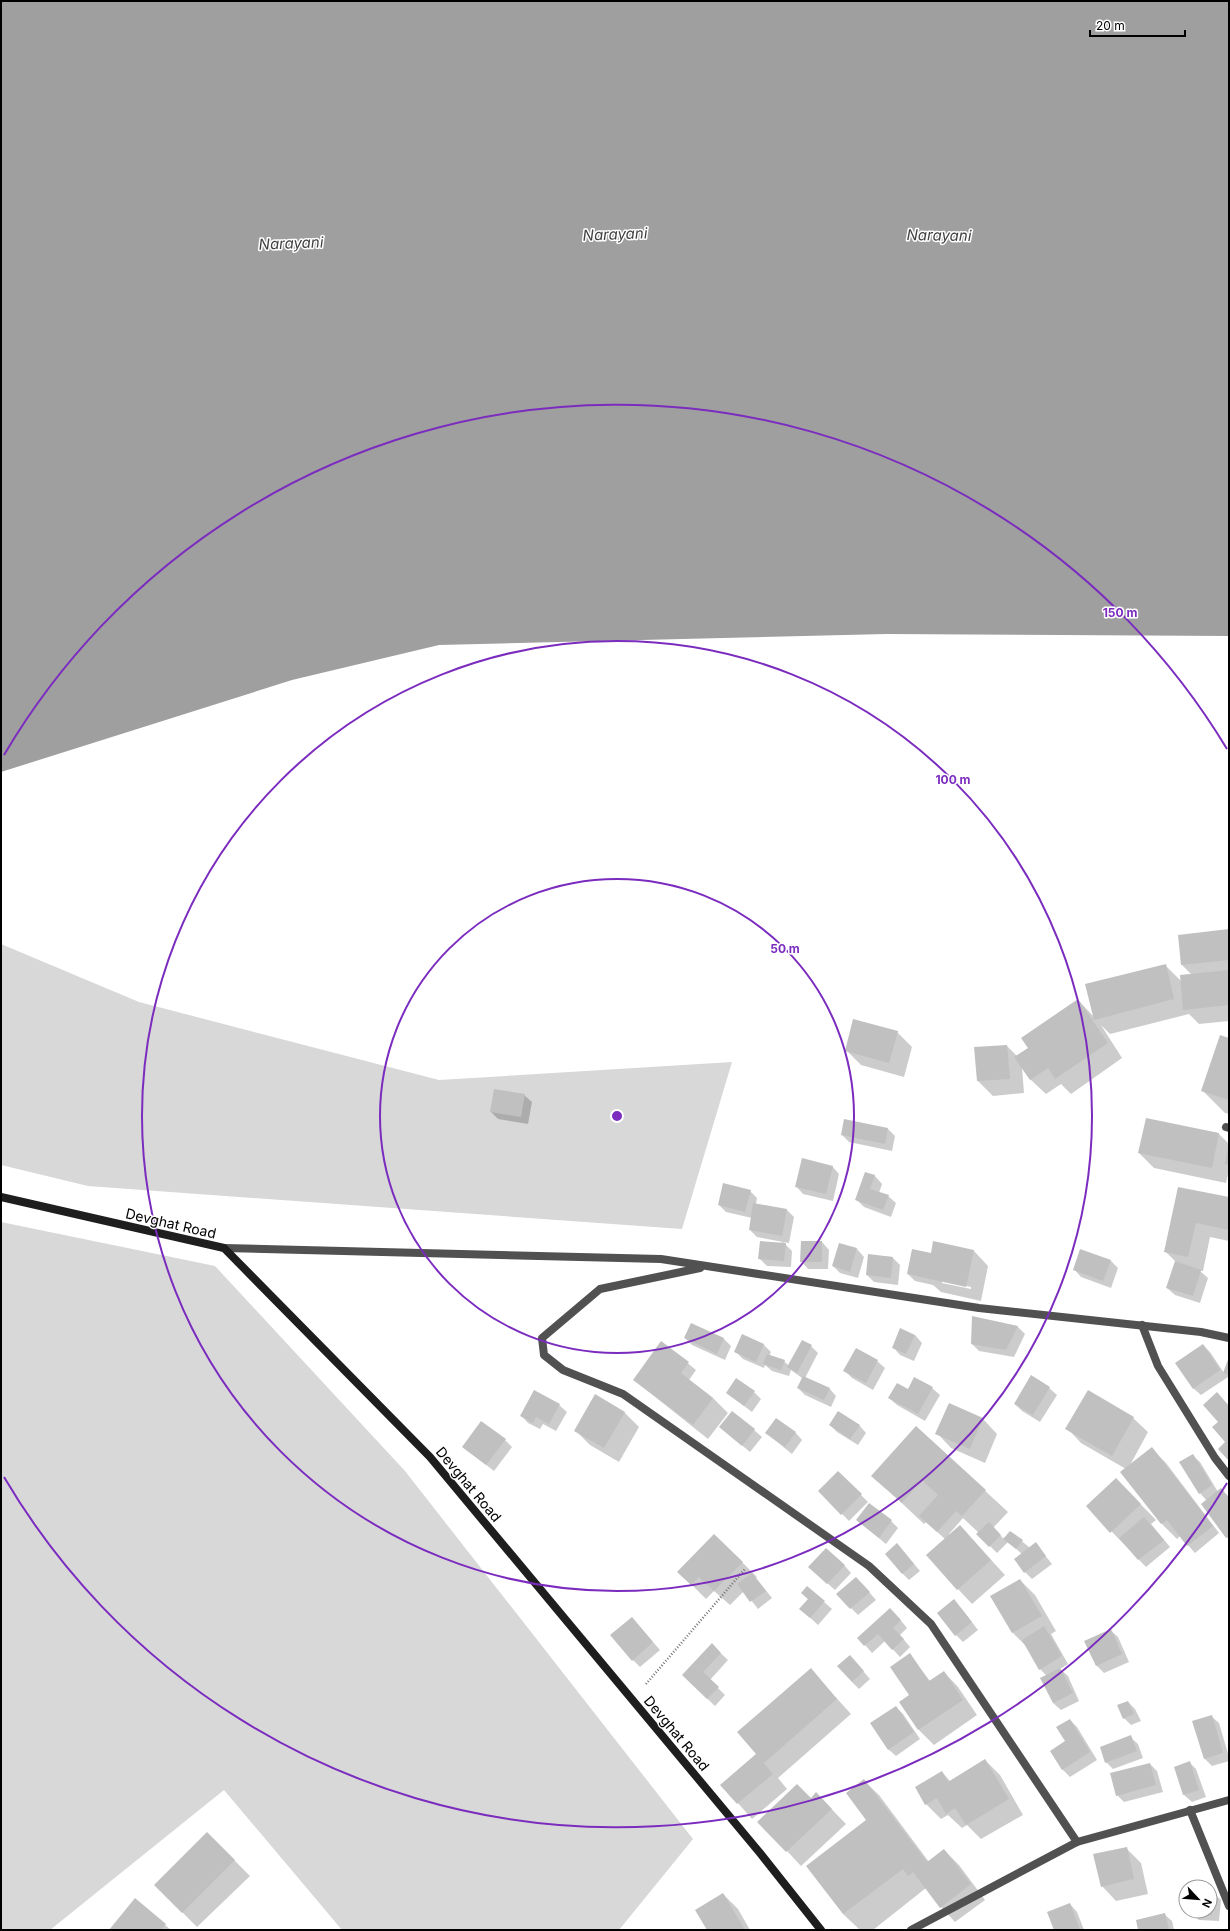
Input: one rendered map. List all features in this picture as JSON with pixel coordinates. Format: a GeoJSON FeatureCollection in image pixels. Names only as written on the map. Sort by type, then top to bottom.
{"type":"FeatureCollection","features":[{"type":"Feature","properties":{"kind":"street","name":"Devghat Road"},"geometry":{"type":"LineString","coordinates":[[1,1197],[224,1248],[430,1457],[760,1852],[821,1930]]}},
{"type":"Feature","properties":{"kind":"street"},"geometry":{"type":"LineString","coordinates":[[224,1248],[661,1260],[979,1308],[1201,1332],[1229,1338]]}},
{"type":"Feature","properties":{"kind":"street"},"geometry":{"type":"LineString","coordinates":[[707,1266],[600,1289],[542,1338],[544,1355],[563,1370],[623,1394],[869,1566],[931,1624],[1077,1842]]}},
{"type":"Feature","properties":{"kind":"street"},"geometry":{"type":"LineString","coordinates":[[1142,1325],[1158,1366],[1215,1458],[1229,1476]]}},
{"type":"Feature","properties":{"kind":"street"},"geometry":{"type":"LineString","coordinates":[[911,1930],[1077,1842],[1229,1800]]}},
{"type":"Feature","properties":{"kind":"street"},"geometry":{"type":"LineString","coordinates":[[1190,1810],[1229,1906]]}},
{"type":"Feature","properties":{"kind":"path"},"geometry":{"type":"LineString","coordinates":[[632,1700],[745,1569]]}},
{"type":"Feature","properties":{"kind":"shaded area"},"geometry":{"type":"Polygon","coordinates":[[[1,944],[139,1002],[439,1080],[732,1062],[682,1229],[88,1186],[1,1165],[1,944]]]}},
{"type":"Feature","properties":{"kind":"shaded area"},"geometry":{"type":"Polygon","coordinates":[[[1,1222],[215,1266],[405,1471],[693,1839],[619,1930],[342,1930],[224,1790],[50,1930],[1,1930],[1,1222]]]}},
{"type":"Feature","properties":{"kind":"water","name":"Narayani"},"geometry":{"type":"Polygon","coordinates":[[[1,1],[1229,1],[1229,636],[886,634],[439,645],[292,680],[1,772],[1,1]]]}},
{"type":"Feature","properties":{"kind":"building"},"geometry":{"type":"Polygon","coordinates":[[[1229,929],[1229,960],[1181,965],[1178,935],[1229,929]]]}},
{"type":"Feature","properties":{"kind":"building"},"geometry":{"type":"Polygon","coordinates":[[[1166,964],[1174,999],[1094,1020],[1085,984],[1166,964]]]}},
{"type":"Feature","properties":{"kind":"building"},"geometry":{"type":"Polygon","coordinates":[[[1229,970],[1229,1005],[1183,1010],[1180,975],[1229,970]]]}},
{"type":"Feature","properties":{"kind":"building"},"geometry":{"type":"Polygon","coordinates":[[[1078,999],[1108,1043],[1055,1079],[1048,1068],[1030,1080],[1014,1057],[1028,1048],[1021,1038],[1078,999]]]}},
{"type":"Feature","properties":{"kind":"building"},"geometry":{"type":"Polygon","coordinates":[[[853,1019],[898,1031],[889,1063],[845,1051],[853,1019]]]}},
{"type":"Feature","properties":{"kind":"building"},"geometry":{"type":"Polygon","coordinates":[[[1220,1035],[1229,1038],[1229,1100],[1201,1091],[1220,1035]]]}},
{"type":"Feature","properties":{"kind":"building"},"geometry":{"type":"Polygon","coordinates":[[[1007,1045],[1010,1079],[977,1081],[974,1047],[1007,1045]]]}},
{"type":"Feature","properties":{"kind":"building"},"geometry":{"type":"Polygon","coordinates":[[[494,1089],[525,1094],[521,1117],[490,1112],[494,1089]]]}},
{"type":"Feature","properties":{"kind":"building"},"geometry":{"type":"Polygon","coordinates":[[[1146,1118],[1219,1133],[1212,1168],[1138,1153],[1146,1118]]]}},
{"type":"Feature","properties":{"kind":"building"},"geometry":{"type":"Polygon","coordinates":[[[844,1119],[888,1128],[885,1144],[841,1135],[844,1119]]]}},
{"type":"Feature","properties":{"kind":"building"},"geometry":{"type":"Polygon","coordinates":[[[1229,1147],[1229,1165],[1225,1164],[1229,1147]]]}},
{"type":"Feature","properties":{"kind":"building"},"geometry":{"type":"Polygon","coordinates":[[[802,1158],[833,1166],[826,1194],[795,1187],[802,1158]]]}},
{"type":"Feature","properties":{"kind":"building"},"geometry":{"type":"Polygon","coordinates":[[[865,1172],[875,1175],[870,1189],[889,1195],[883,1210],[855,1200],[865,1172]]]}},
{"type":"Feature","properties":{"kind":"building"},"geometry":{"type":"Polygon","coordinates":[[[723,1183],[751,1190],[745,1212],[718,1205],[723,1183]]]}},
{"type":"Feature","properties":{"kind":"building"},"geometry":{"type":"Polygon","coordinates":[[[1178,1187],[1229,1197],[1229,1230],[1196,1223],[1188,1257],[1164,1252],[1178,1187]]]}},
{"type":"Feature","properties":{"kind":"building"},"geometry":{"type":"Polygon","coordinates":[[[753,1203],[787,1209],[782,1236],[749,1230],[753,1203]]]}},
{"type":"Feature","properties":{"kind":"building"},"geometry":{"type":"Polygon","coordinates":[[[760,1241],[786,1243],[784,1261],[758,1259],[760,1241]]]}},
{"type":"Feature","properties":{"kind":"building"},"geometry":{"type":"Polygon","coordinates":[[[801,1241],[822,1241],[822,1262],[800,1262],[801,1241]]]}},
{"type":"Feature","properties":{"kind":"building"},"geometry":{"type":"Polygon","coordinates":[[[933,1241],[974,1250],[966,1287],[907,1274],[912,1249],[931,1253],[933,1241]]]}},
{"type":"Feature","properties":{"kind":"building"},"geometry":{"type":"Polygon","coordinates":[[[839,1243],[857,1248],[850,1272],[832,1266],[839,1243]]]}},
{"type":"Feature","properties":{"kind":"building"},"geometry":{"type":"Polygon","coordinates":[[[1080,1249],[1111,1260],[1103,1281],[1073,1270],[1080,1249]]]}},
{"type":"Feature","properties":{"kind":"building"},"geometry":{"type":"Polygon","coordinates":[[[868,1254],[893,1257],[891,1278],[866,1275],[868,1254]]]}},
{"type":"Feature","properties":{"kind":"building"},"geometry":{"type":"Polygon","coordinates":[[[1175,1261],[1201,1270],[1193,1296],[1166,1288],[1175,1261]]]}},
{"type":"Feature","properties":{"kind":"building"},"geometry":{"type":"Polygon","coordinates":[[[972,1316],[1018,1326],[1006,1350],[971,1344],[972,1316]]]}},
{"type":"Feature","properties":{"kind":"building"},"geometry":{"type":"Polygon","coordinates":[[[691,1323],[724,1338],[717,1354],[684,1338],[691,1323]]]}},
{"type":"Feature","properties":{"kind":"building"},"geometry":{"type":"Polygon","coordinates":[[[900,1328],[915,1335],[906,1354],[892,1348],[900,1328]]]}},
{"type":"Feature","properties":{"kind":"building"},"geometry":{"type":"Polygon","coordinates":[[[742,1334],[764,1344],[756,1362],[734,1352],[742,1334]]]}},
{"type":"Feature","properties":{"kind":"building"},"geometry":{"type":"Polygon","coordinates":[[[802,1340],[812,1345],[797,1373],[787,1367],[802,1340]]]}},
{"type":"Feature","properties":{"kind":"building"},"geometry":{"type":"Polygon","coordinates":[[[661,1341],[689,1362],[681,1373],[713,1398],[693,1425],[633,1380],[661,1341]]]}},
{"type":"Feature","properties":{"kind":"building"},"geometry":{"type":"Polygon","coordinates":[[[1203,1344],[1220,1370],[1193,1389],[1175,1363],[1203,1344]]]}},
{"type":"Feature","properties":{"kind":"building"},"geometry":{"type":"Polygon","coordinates":[[[856,1348],[878,1360],[866,1383],[843,1371],[856,1348]]]}},
{"type":"Feature","properties":{"kind":"building"},"geometry":{"type":"Polygon","coordinates":[[[767,1354],[785,1360],[781,1370],[763,1364],[767,1354]]]}},
{"type":"Feature","properties":{"kind":"building"},"geometry":{"type":"Polygon","coordinates":[[[1229,1357],[1229,1375],[1223,1373],[1229,1357]]]}},
{"type":"Feature","properties":{"kind":"building"},"geometry":{"type":"Polygon","coordinates":[[[1031,1375],[1050,1387],[1033,1415],[1014,1404],[1031,1375]]]}},
{"type":"Feature","properties":{"kind":"building"},"geometry":{"type":"Polygon","coordinates":[[[803,1376],[830,1388],[824,1400],[797,1388],[803,1376]]]}},
{"type":"Feature","properties":{"kind":"building"},"geometry":{"type":"Polygon","coordinates":[[[914,1377],[933,1387],[918,1414],[888,1398],[897,1383],[908,1389],[914,1377]]]}},
{"type":"Feature","properties":{"kind":"building"},"geometry":{"type":"Polygon","coordinates":[[[736,1378],[755,1391],[744,1406],[726,1393],[736,1378]]]}},
{"type":"Feature","properties":{"kind":"building"},"geometry":{"type":"Polygon","coordinates":[[[534,1390],[560,1404],[549,1424],[536,1417],[533,1423],[520,1416],[534,1390]]]}},
{"type":"Feature","properties":{"kind":"building"},"geometry":{"type":"Polygon","coordinates":[[[1088,1390],[1134,1417],[1112,1456],[1065,1429],[1088,1390]]]}},
{"type":"Feature","properties":{"kind":"building"},"geometry":{"type":"Polygon","coordinates":[[[1217,1392],[1229,1406],[1229,1461],[1218,1449],[1225,1442],[1212,1427],[1218,1422],[1203,1405],[1217,1392]]]}},
{"type":"Feature","properties":{"kind":"building"},"geometry":{"type":"Polygon","coordinates":[[[595,1394],[625,1412],[604,1448],[574,1431],[595,1394]]]}},
{"type":"Feature","properties":{"kind":"building"},"geometry":{"type":"Polygon","coordinates":[[[949,1403],[983,1418],[970,1449],[935,1434],[949,1403]]]}},
{"type":"Feature","properties":{"kind":"building"},"geometry":{"type":"Polygon","coordinates":[[[732,1411],[755,1429],[742,1446],[719,1427],[732,1411]]]}},
{"type":"Feature","properties":{"kind":"building"},"geometry":{"type":"Polygon","coordinates":[[[838,1411],[860,1425],[850,1439],[829,1425],[838,1411]]]}},
{"type":"Feature","properties":{"kind":"building"},"geometry":{"type":"Polygon","coordinates":[[[776,1418],[796,1432],[785,1447],[765,1433],[776,1418]]]}},
{"type":"Feature","properties":{"kind":"building"},"geometry":{"type":"Polygon","coordinates":[[[481,1421],[506,1439],[486,1465],[462,1447],[481,1421]]]}},
{"type":"Feature","properties":{"kind":"building"},"geometry":{"type":"Polygon","coordinates":[[[916,1426],[986,1490],[962,1516],[956,1511],[937,1532],[919,1516],[938,1495],[922,1480],[902,1503],[871,1476],[916,1426]]]}},
{"type":"Feature","properties":{"kind":"building"},"geometry":{"type":"Polygon","coordinates":[[[1152,1447],[1213,1526],[1187,1546],[1167,1520],[1161,1524],[1120,1472],[1152,1447]]]}},
{"type":"Feature","properties":{"kind":"building"},"geometry":{"type":"Polygon","coordinates":[[[1193,1454],[1212,1485],[1199,1494],[1179,1462],[1193,1454]]]}},
{"type":"Feature","properties":{"kind":"building"},"geometry":{"type":"Polygon","coordinates":[[[838,1471],[862,1494],[841,1515],[818,1491],[838,1471]]]}},
{"type":"Feature","properties":{"kind":"building"},"geometry":{"type":"Polygon","coordinates":[[[1116,1478],[1141,1504],[1110,1533],[1086,1506],[1116,1478]]]}},
{"type":"Feature","properties":{"kind":"building"},"geometry":{"type":"Polygon","coordinates":[[[1221,1488],[1229,1498],[1229,1536],[1226,1538],[1201,1504],[1221,1488]]]}},
{"type":"Feature","properties":{"kind":"building"},"geometry":{"type":"Polygon","coordinates":[[[869,1503],[892,1520],[879,1538],[856,1520],[869,1503]]]}},
{"type":"Feature","properties":{"kind":"building"},"geometry":{"type":"Polygon","coordinates":[[[1144,1517],[1164,1540],[1138,1560],[1119,1538],[1144,1517]]]}},
{"type":"Feature","properties":{"kind":"building"},"geometry":{"type":"Polygon","coordinates":[[[989,1522],[1001,1535],[989,1547],[976,1534],[989,1522]]]}},
{"type":"Feature","properties":{"kind":"building"},"geometry":{"type":"Polygon","coordinates":[[[960,1525],[991,1560],[957,1590],[926,1555],[960,1525]]]}},
{"type":"Feature","properties":{"kind":"building"},"geometry":{"type":"Polygon","coordinates":[[[1010,1531],[1023,1540],[1016,1549],[1003,1539],[1010,1531]]]}},
{"type":"Feature","properties":{"kind":"building"},"geometry":{"type":"Polygon","coordinates":[[[714,1534],[743,1562],[714,1591],[699,1577],[691,1585],[677,1572],[714,1534]]]}},
{"type":"Feature","properties":{"kind":"building"},"geometry":{"type":"Polygon","coordinates":[[[1036,1542],[1046,1556],[1024,1573],[1014,1559],[1036,1542]]]}},
{"type":"Feature","properties":{"kind":"building"},"geometry":{"type":"Polygon","coordinates":[[[897,1543],[914,1564],[902,1574],[885,1554],[897,1543]]]}},
{"type":"Feature","properties":{"kind":"building"},"geometry":{"type":"Polygon","coordinates":[[[826,1548],[845,1565],[827,1584],[808,1567],[826,1548]]]}},
{"type":"Feature","properties":{"kind":"building"},"geometry":{"type":"Polygon","coordinates":[[[752,1573],[766,1591],[750,1602],[737,1584],[752,1573]]]}},
{"type":"Feature","properties":{"kind":"building"},"geometry":{"type":"Polygon","coordinates":[[[856,1577],[870,1592],[850,1609],[836,1594],[856,1577]]]}},
{"type":"Feature","properties":{"kind":"building"},"geometry":{"type":"Polygon","coordinates":[[[1020,1579],[1042,1616],[1012,1633],[990,1596],[1020,1579]]]}},
{"type":"Feature","properties":{"kind":"building"},"geometry":{"type":"Polygon","coordinates":[[[807,1586],[825,1601],[810,1618],[799,1609],[808,1599],[801,1593],[807,1586]]]}},
{"type":"Feature","properties":{"kind":"building"},"geometry":{"type":"Polygon","coordinates":[[[954,1599],[972,1622],[955,1636],[937,1613],[954,1599]]]}},
{"type":"Feature","properties":{"kind":"building"},"geometry":{"type":"Polygon","coordinates":[[[890,1608],[901,1620],[893,1628],[904,1639],[892,1650],[878,1634],[864,1646],[857,1638],[890,1608]]]}},
{"type":"Feature","properties":{"kind":"building"},"geometry":{"type":"Polygon","coordinates":[[[632,1617],[653,1642],[632,1661],[610,1635],[632,1617]]]}},
{"type":"Feature","properties":{"kind":"building"},"geometry":{"type":"Polygon","coordinates":[[[1044,1626],[1062,1656],[1039,1670],[1022,1640],[1044,1626]]]}},
{"type":"Feature","properties":{"kind":"building"},"geometry":{"type":"Polygon","coordinates":[[[1111,1629],[1122,1654],[1096,1666],[1084,1641],[1111,1629]]]}},
{"type":"Feature","properties":{"kind":"building"},"geometry":{"type":"Polygon","coordinates":[[[712,1643],[721,1653],[703,1672],[719,1687],[707,1699],[682,1675],[712,1643]]]}},
{"type":"Feature","properties":{"kind":"building"},"geometry":{"type":"Polygon","coordinates":[[[910,1653],[929,1681],[944,1671],[963,1700],[918,1730],[899,1702],[909,1695],[890,1667],[910,1653]]]}},
{"type":"Feature","properties":{"kind":"building"},"geometry":{"type":"Polygon","coordinates":[[[850,1655],[864,1671],[852,1682],[837,1666],[850,1655]]]}},
{"type":"Feature","properties":{"kind":"building"},"geometry":{"type":"Polygon","coordinates":[[[811,1668],[837,1699],[764,1763],[773,1774],[737,1804],[720,1785],[756,1754],[737,1732],[811,1668]]]}},
{"type":"Feature","properties":{"kind":"building"},"geometry":{"type":"Polygon","coordinates":[[[1060,1668],[1073,1693],[1053,1703],[1040,1678],[1060,1668]]]}},
{"type":"Feature","properties":{"kind":"building"},"geometry":{"type":"Polygon","coordinates":[[[1128,1701],[1134,1714],[1123,1719],[1117,1705],[1128,1701]]]}},
{"type":"Feature","properties":{"kind":"building"},"geometry":{"type":"Polygon","coordinates":[[[896,1706],[914,1732],[888,1750],[870,1723],[896,1706]]]}},
{"type":"Feature","properties":{"kind":"building"},"geometry":{"type":"Polygon","coordinates":[[[1212,1715],[1223,1753],[1204,1759],[1192,1721],[1212,1715]]]}},
{"type":"Feature","properties":{"kind":"building"},"geometry":{"type":"Polygon","coordinates":[[[1070,1719],[1090,1752],[1062,1770],[1050,1751],[1065,1741],[1056,1727],[1070,1719]]]}},
{"type":"Feature","properties":{"kind":"building"},"geometry":{"type":"Polygon","coordinates":[[[1131,1735],[1137,1751],[1105,1763],[1100,1747],[1131,1735]]]}},
{"type":"Feature","properties":{"kind":"building"},"geometry":{"type":"Polygon","coordinates":[[[985,1759],[1009,1799],[966,1825],[955,1808],[946,1814],[937,1798],[925,1805],[915,1787],[942,1771],[948,1782],[985,1759]]]}},
{"type":"Feature","properties":{"kind":"building"},"geometry":{"type":"Polygon","coordinates":[[[1190,1761],[1199,1790],[1183,1795],[1174,1767],[1190,1761]]]}},
{"type":"Feature","properties":{"kind":"building"},"geometry":{"type":"Polygon","coordinates":[[[1150,1763],[1156,1785],[1116,1796],[1110,1773],[1150,1763]]]}},
{"type":"Feature","properties":{"kind":"building"},"geometry":{"type":"Polygon","coordinates":[[[864,1779],[927,1862],[944,1849],[971,1884],[940,1908],[913,1872],[908,1876],[903,1869],[843,1914],[806,1866],[866,1820],[846,1793],[864,1779]]]}},
{"type":"Feature","properties":{"kind":"building"},"geometry":{"type":"Polygon","coordinates":[[[797,1784],[811,1798],[816,1792],[832,1809],[786,1852],[757,1822],[797,1784]]]}},
{"type":"Feature","properties":{"kind":"building"},"geometry":{"type":"Polygon","coordinates":[[[207,1832],[235,1860],[182,1913],[154,1885],[207,1832]]]}},
{"type":"Feature","properties":{"kind":"building"},"geometry":{"type":"Polygon","coordinates":[[[1127,1847],[1134,1879],[1101,1887],[1093,1854],[1127,1847]]]}},
{"type":"Feature","properties":{"kind":"building"},"geometry":{"type":"Polygon","coordinates":[[[723,1893],[745,1930],[707,1930],[695,1910],[723,1893]]]}},
{"type":"Feature","properties":{"kind":"building"},"geometry":{"type":"Polygon","coordinates":[[[135,1898],[166,1924],[161,1930],[109,1930],[135,1898]]]}},
{"type":"Feature","properties":{"kind":"building"},"geometry":{"type":"Polygon","coordinates":[[[1070,1903],[1080,1930],[1054,1930],[1047,1912],[1070,1903]]]}},
{"type":"Feature","properties":{"kind":"building"},"geometry":{"type":"Polygon","coordinates":[[[1165,1913],[1169,1930],[1138,1930],[1136,1920],[1165,1913]]]}}]}
